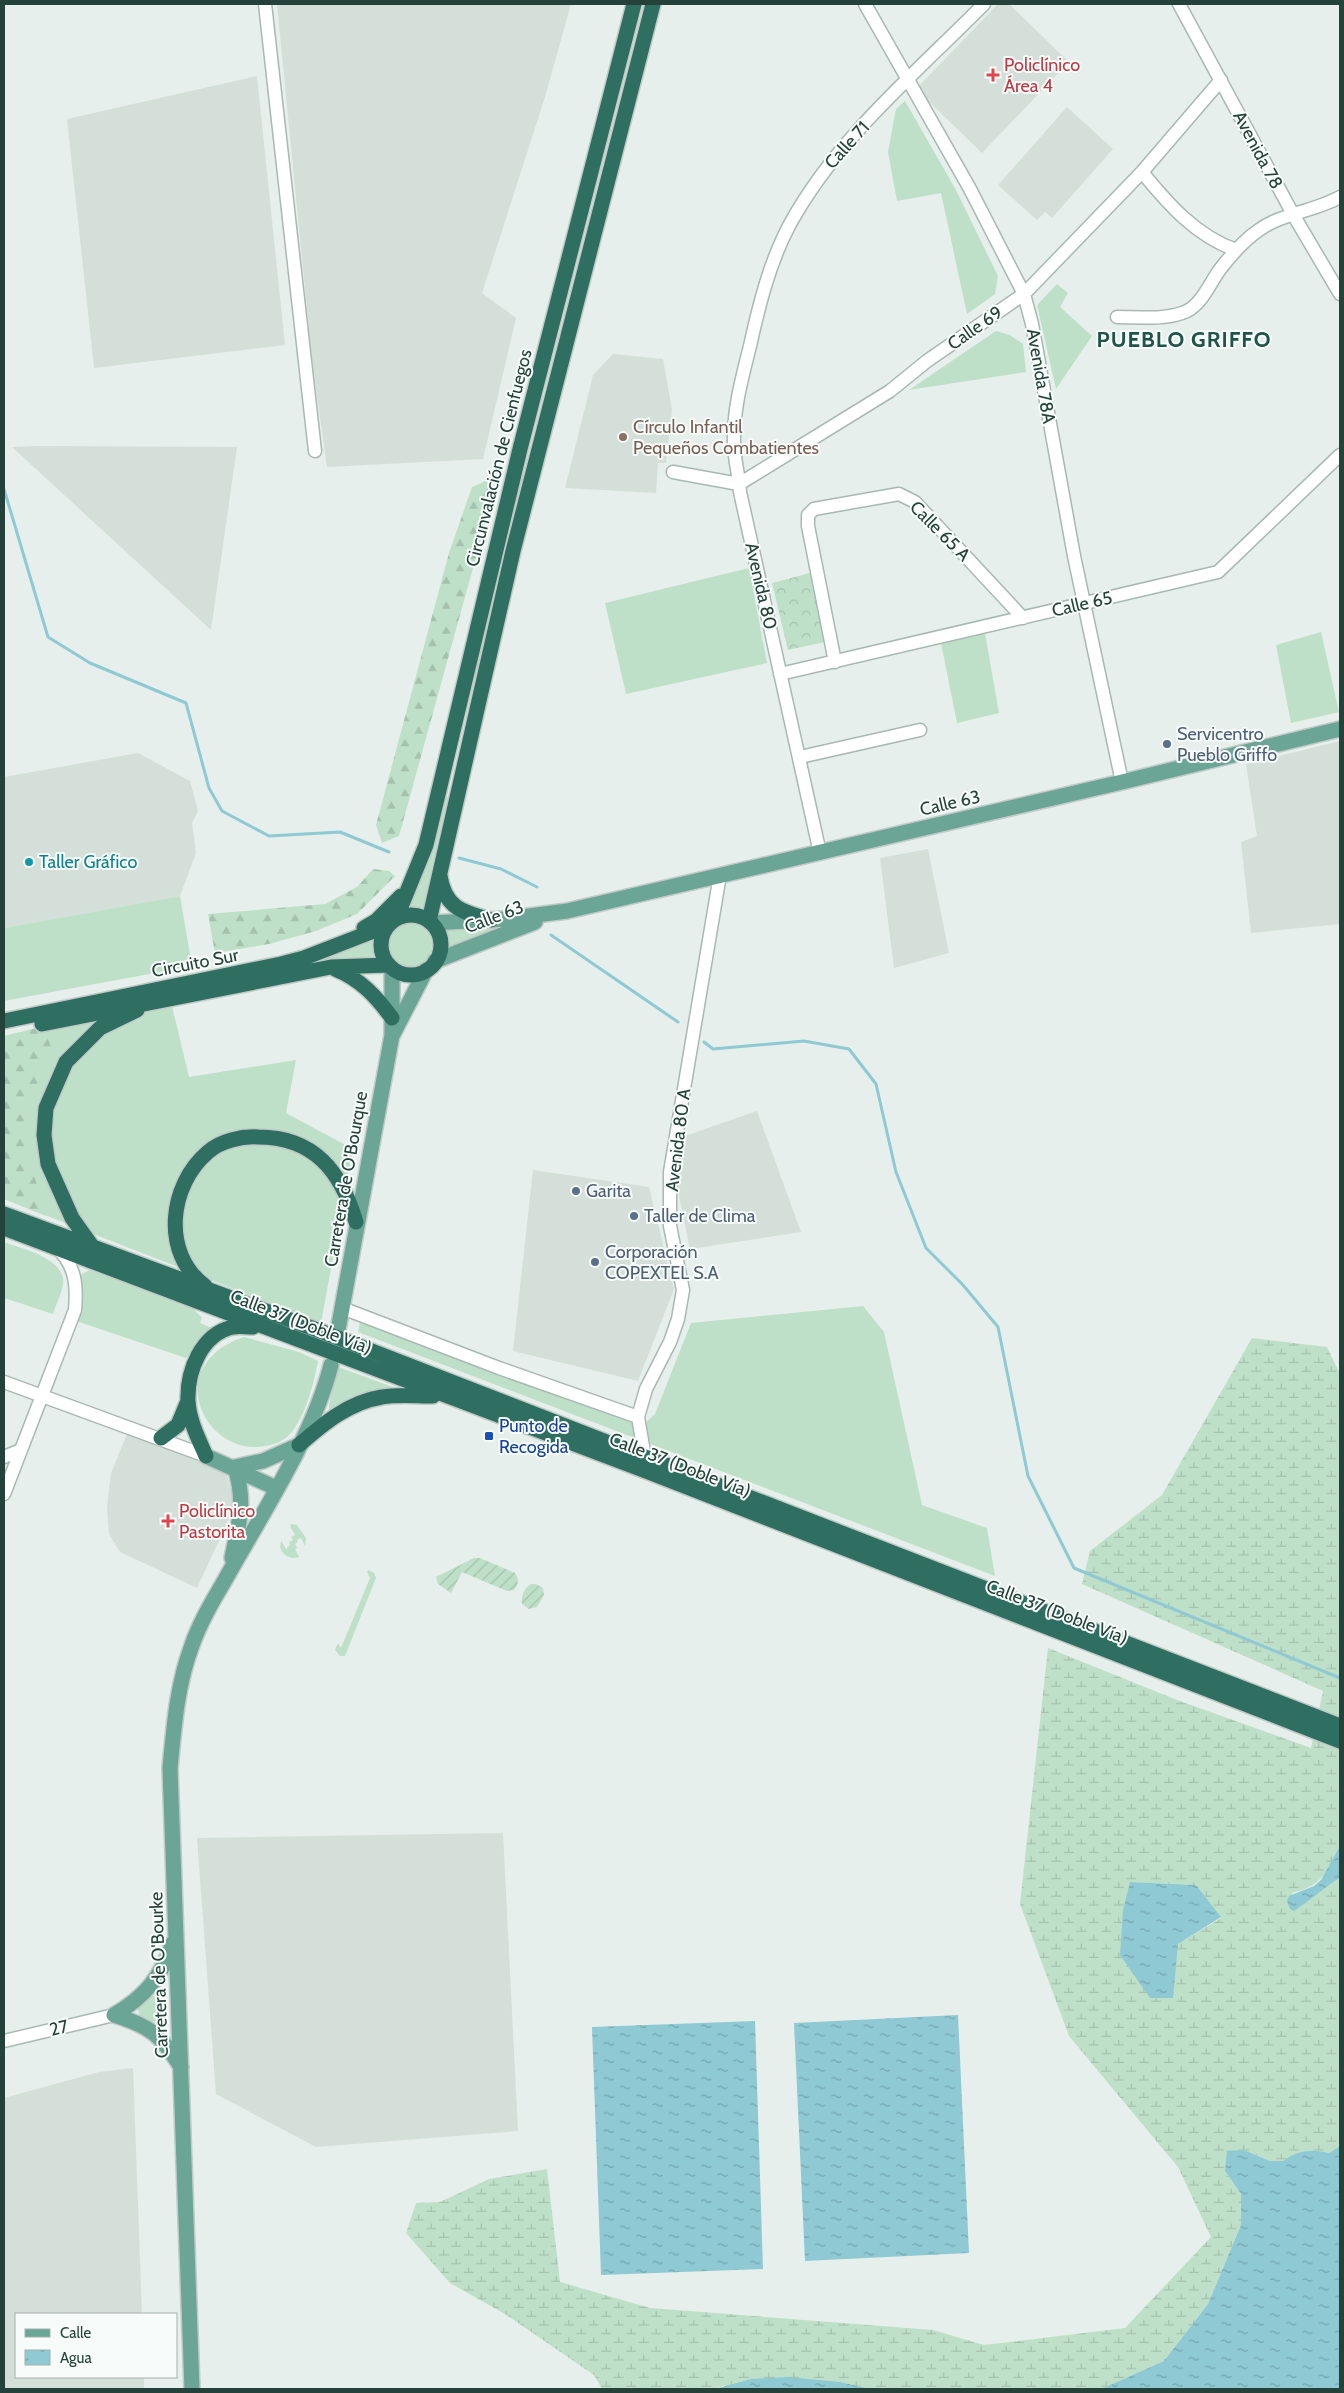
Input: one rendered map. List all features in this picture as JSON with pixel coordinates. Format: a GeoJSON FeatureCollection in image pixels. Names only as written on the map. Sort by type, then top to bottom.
{"type":"FeatureCollection","features":[{"type":"Feature","properties":{"kind":"highway","name":"Circunvalación de Cienfuegos"},"geometry":{"type":"LineString","coordinates":[[391,967],[384,958],[381,941],[411,884],[426,845],[525,430],[634,4]]}},
{"type":"Feature","properties":{"kind":"highway","name":"Circunvalación de Cienfuegos"},"geometry":{"type":"LineString","coordinates":[[430,922],[439,873],[513,551],[652,4]]}},
{"type":"Feature","properties":{"kind":"highway"},"geometry":{"type":"LineString","coordinates":[[439,873],[447,899],[457,908],[490,920]]}},
{"type":"Feature","properties":{"kind":"highway"},"geometry":{"type":"LineString","coordinates":[[328,949],[376,920],[394,905],[411,884]]}},
{"type":"Feature","properties":{"kind":"highway"},"geometry":{"type":"LineString","coordinates":[[391,967],[408,974],[430,966],[440,945],[436,929],[430,922],[412,915],[392,922]]}},
{"type":"Feature","properties":{"kind":"highway","name":"Circuito Sur"},"geometry":{"type":"LineString","coordinates":[[4,1021],[281,964],[328,949],[392,922]]}},
{"type":"Feature","properties":{"kind":"highway"},"geometry":{"type":"LineString","coordinates":[[331,967],[349,975],[371,991],[392,1018]]}},
{"type":"Feature","properties":{"kind":"highway","name":"Circuito Sur"},"geometry":{"type":"LineString","coordinates":[[4,1031],[331,967],[391,967]]}},
{"type":"Feature","properties":{"kind":"highway"},"geometry":{"type":"LineString","coordinates":[[92,1246],[72,1218],[48,1164],[44,1135],[46,1108],[66,1062],[100,1028],[158,1000]]}},
{"type":"Feature","properties":{"kind":"highway"},"geometry":{"type":"LineString","coordinates":[[214,1292],[190,1272],[181,1255],[175,1234],[177,1202],[183,1186],[194,1166],[209,1150],[229,1141],[250,1136],[274,1137],[291,1141],[308,1149],[320,1156],[333,1172],[350,1201],[356,1222]]}},
{"type":"Feature","properties":{"kind":"highway"},"geometry":{"type":"LineString","coordinates":[[4,1214],[92,1246]]}},
{"type":"Feature","properties":{"kind":"highway","name":"Calle 37 (Doble Vía)"},"geometry":{"type":"LineString","coordinates":[[4,1228],[262,1328],[1305,1720],[1340,1726]]}},
{"type":"Feature","properties":{"kind":"highway","name":"Calle 37 (Doble Vía)"},"geometry":{"type":"LineString","coordinates":[[92,1246],[645,1458],[1305,1720],[1340,1741]]}},
{"type":"Feature","properties":{"kind":"highway"},"geometry":{"type":"LineString","coordinates":[[161,1438],[178,1425],[188,1401],[192,1369],[206,1343],[220,1332],[234,1327],[262,1328]]}},
{"type":"Feature","properties":{"kind":"highway"},"geometry":{"type":"LineString","coordinates":[[299,1445],[328,1419],[364,1401],[383,1396],[443,1396]]}},
{"type":"Feature","properties":{"kind":"highway"},"geometry":{"type":"LineString","coordinates":[[188,1401],[194,1429],[206,1456]]}},
{"type":"Feature","properties":{"kind":"main road","name":"Calle 63"},"geometry":{"type":"LineString","coordinates":[[430,966],[509,931],[567,911],[1122,782],[1340,729]]}},
{"type":"Feature","properties":{"kind":"main road","name":"Calle 63"},"geometry":{"type":"LineString","coordinates":[[430,922],[490,920],[567,911]]}},
{"type":"Feature","properties":{"kind":"main road","name":"Carretera de O'Bourque"},"geometry":{"type":"LineString","coordinates":[[392,1035],[430,966]]}},
{"type":"Feature","properties":{"kind":"main road","name":"Carretera de O'Bourque"},"geometry":{"type":"LineString","coordinates":[[338,1330],[356,1222],[392,1035],[391,967]]}},
{"type":"Feature","properties":{"kind":"main road"},"geometry":{"type":"LineString","coordinates":[[229,1572],[299,1445],[320,1402],[331,1365]]}},
{"type":"Feature","properties":{"kind":"main road"},"geometry":{"type":"LineString","coordinates":[[235,1467],[263,1461],[299,1445]]}},
{"type":"Feature","properties":{"kind":"main road"},"geometry":{"type":"LineString","coordinates":[[206,1456],[235,1467],[276,1488]]}},
{"type":"Feature","properties":{"kind":"main road"},"geometry":{"type":"LineString","coordinates":[[229,1572],[242,1510],[241,1488],[235,1467]]}},
{"type":"Feature","properties":{"kind":"main road","name":"Carretera de O'Bourke"},"geometry":{"type":"LineString","coordinates":[[192,2389],[170,1768],[178,1696],[190,1648],[229,1572]]}},
{"type":"Feature","properties":{"kind":"main road"},"geometry":{"type":"LineString","coordinates":[[114,2015],[129,2006],[153,1984],[167,1961],[177,1932]]}},
{"type":"Feature","properties":{"kind":"main road"},"geometry":{"type":"LineString","coordinates":[[150,2030],[168,2024],[178,2004],[171,1992],[153,1984]]}},
{"type":"Feature","properties":{"kind":"main road"},"geometry":{"type":"LineString","coordinates":[[114,2015],[150,2030],[160,2037],[180,2067]]}},
{"type":"Feature","properties":{"kind":"street"},"geometry":{"type":"LineString","coordinates":[[265,4],[315,451]]}},
{"type":"Feature","properties":{"kind":"street","name":"Avenida 78A"},"geometry":{"type":"LineString","coordinates":[[865,4],[970,189],[1024,294],[1032,324],[1083,603],[1122,782]]}},
{"type":"Feature","properties":{"kind":"street","name":"Calle 71"},"geometry":{"type":"LineString","coordinates":[[756,318],[783,241],[808,193],[832,159],[984,4]]}},
{"type":"Feature","properties":{"kind":"street","name":"Avenida 78"},"geometry":{"type":"LineString","coordinates":[[1179,4],[1222,80],[1294,216],[1340,294]]}},
{"type":"Feature","properties":{"kind":"street","name":"Calle 69"},"geometry":{"type":"LineString","coordinates":[[739,484],[890,391],[927,361],[1024,294],[1142,172],[1222,80]]}},
{"type":"Feature","properties":{"kind":"street"},"geometry":{"type":"LineString","coordinates":[[1142,172],[1170,206],[1194,227],[1220,244],[1236,250]]}},
{"type":"Feature","properties":{"kind":"street"},"geometry":{"type":"LineString","coordinates":[[1118,317],[1169,316],[1184,313],[1197,304],[1236,250],[1259,230],[1273,222],[1294,216],[1340,197]]}},
{"type":"Feature","properties":{"kind":"street","name":"Avenida 80"},"geometry":{"type":"LineString","coordinates":[[756,318],[738,395],[734,443],[739,484],[820,853]]}},
{"type":"Feature","properties":{"kind":"street","name":"Calle 65"},"geometry":{"type":"LineString","coordinates":[[780,674],[1218,572],[1340,454]]}},
{"type":"Feature","properties":{"kind":"street"},"geometry":{"type":"LineString","coordinates":[[673,472],[739,484]]}},
{"type":"Feature","properties":{"kind":"street","name":"Calle 65 A"},"geometry":{"type":"LineString","coordinates":[[835,662],[808,526],[808,515],[814,509],[899,494],[915,502],[1022,618]]}},
{"type":"Feature","properties":{"kind":"street"},"geometry":{"type":"LineString","coordinates":[[800,756],[920,730]]}},
{"type":"Feature","properties":{"kind":"street","name":"Avenida 80 A"},"geometry":{"type":"LineString","coordinates":[[645,1458],[638,1417],[646,1389],[670,1342],[678,1318],[683,1290],[670,1226],[670,1172],[720,875]]}},
{"type":"Feature","properties":{"kind":"street"},"geometry":{"type":"LineString","coordinates":[[4,1494],[75,1310],[77,1288],[73,1270],[57,1248]]}},
{"type":"Feature","properties":{"kind":"street"},"geometry":{"type":"LineString","coordinates":[[342,1308],[508,1372],[638,1417]]}},
{"type":"Feature","properties":{"kind":"street"},"geometry":{"type":"LineString","coordinates":[[4,1382],[206,1456]]}},
{"type":"Feature","properties":{"kind":"street"},"geometry":{"type":"LineString","coordinates":[[4,1457],[21,1450]]}},
{"type":"Feature","properties":{"kind":"street","name":"27"},"geometry":{"type":"LineString","coordinates":[[4,2040],[114,2015]]}},
{"type":"Feature","properties":{"kind":"shaded area"},"geometry":{"type":"Polygon","coordinates":[[[277,4],[571,4],[545,97],[482,293],[516,318],[483,459],[327,467],[312,361],[277,4]]]}},
{"type":"Feature","properties":{"kind":"shaded area","name":"Policlínico Área 4"},"geometry":{"type":"Polygon","coordinates":[[[998,4],[1009,4],[1069,62],[982,153],[916,89],[998,4]]]}},
{"type":"Feature","properties":{"kind":"shaded area"},"geometry":{"type":"Polygon","coordinates":[[[257,76],[285,345],[94,368],[67,119],[257,76]]]}},
{"type":"Feature","properties":{"kind":"shaded area"},"geometry":{"type":"Polygon","coordinates":[[[1067,107],[1113,149],[1052,218],[1045,212],[1037,220],[998,185],[1067,107]]]}},
{"type":"Feature","properties":{"kind":"shaded area","name":"Círculo Infantil Pequeños Combatientes"},"geometry":{"type":"Polygon","coordinates":[[[613,354],[663,359],[672,410],[666,463],[658,463],[656,493],[565,488],[593,375],[613,354]]]}},
{"type":"Feature","properties":{"kind":"shaded area"},"geometry":{"type":"Polygon","coordinates":[[[12,447],[237,447],[211,630],[12,447]]]}},
{"type":"Feature","properties":{"kind":"shaded area"},"geometry":{"type":"Polygon","coordinates":[[[1340,741],[1340,924],[1251,933],[1241,842],[1257,836],[1246,764],[1340,741]]]}},
{"type":"Feature","properties":{"kind":"shaded area"},"geometry":{"type":"Polygon","coordinates":[[[138,753],[190,781],[198,811],[192,823],[196,853],[180,896],[4,928],[4,777],[138,753]]]}},
{"type":"Feature","properties":{"kind":"shaded area"},"geometry":{"type":"Polygon","coordinates":[[[928,849],[949,953],[894,968],[880,858],[928,849]]]}},
{"type":"Feature","properties":{"kind":"shaded area"},"geometry":{"type":"Polygon","coordinates":[[[757,1111],[801,1232],[690,1249],[675,1176],[685,1136],[757,1111]]]}},
{"type":"Feature","properties":{"kind":"shaded area","name":"Corporación COPEXTEL S.A"},"geometry":{"type":"Polygon","coordinates":[[[533,1170],[649,1187],[674,1289],[638,1381],[513,1351],[533,1170]]]}},
{"type":"Feature","properties":{"kind":"shaded area","name":"Policlínico Pastorita"},"geometry":{"type":"Polygon","coordinates":[[[127,1434],[225,1468],[235,1506],[197,1588],[120,1552],[109,1534],[107,1507],[111,1473],[127,1434]]]}},
{"type":"Feature","properties":{"kind":"shaded area"},"geometry":{"type":"Polygon","coordinates":[[[503,1833],[518,2131],[316,2147],[216,2094],[197,1838],[503,1833]]]}},
{"type":"Feature","properties":{"kind":"shaded area"},"geometry":{"type":"Polygon","coordinates":[[[133,2068],[142,2313],[15,2313],[15,2378],[144,2378],[144,2389],[4,2389],[4,2098],[99,2072],[133,2068]]]}},
{"type":"Feature","properties":{"kind":"green space"},"geometry":{"type":"Polygon","coordinates":[[[905,101],[956,190],[998,276],[995,294],[967,314],[941,193],[897,201],[888,152],[896,109],[905,101]]]}},
{"type":"Feature","properties":{"kind":"green space"},"geometry":{"type":"Polygon","coordinates":[[[1057,284],[1068,293],[1060,307],[1092,336],[1056,389],[1037,305],[1057,284]]]}},
{"type":"Feature","properties":{"kind":"green space"},"geometry":{"type":"Polygon","coordinates":[[[996,331],[1010,335],[1023,344],[1026,372],[909,390],[996,331]]]}},
{"type":"Feature","properties":{"kind":"green space"},"geometry":{"type":"Polygon","coordinates":[[[490,479],[494,492],[399,836],[382,843],[376,825],[449,553],[472,487],[490,479]]]}},
{"type":"Feature","properties":{"kind":"green space"},"geometry":{"type":"Polygon","coordinates":[[[749,568],[767,663],[626,694],[605,603],[749,568]]]}},
{"type":"Feature","properties":{"kind":"green space"},"geometry":{"type":"Polygon","coordinates":[[[810,573],[825,642],[788,650],[772,583],[810,573]]]}},
{"type":"Feature","properties":{"kind":"green space"},"geometry":{"type":"Polygon","coordinates":[[[1321,632],[1339,712],[1291,723],[1276,645],[1321,632]]]}},
{"type":"Feature","properties":{"kind":"green space"},"geometry":{"type":"Polygon","coordinates":[[[985,633],[999,713],[957,723],[941,643],[985,633]]]}},
{"type":"Feature","properties":{"kind":"green space"},"geometry":{"type":"Polygon","coordinates":[[[444,796],[449,797],[432,874],[429,908],[407,907],[444,796]]]}},
{"type":"Feature","properties":{"kind":"green space"},"geometry":{"type":"Polygon","coordinates":[[[373,869],[389,871],[395,876],[357,914],[316,931],[269,944],[215,953],[208,914],[325,904],[357,887],[373,869]]]}},
{"type":"Feature","properties":{"kind":"green space"},"geometry":{"type":"Polygon","coordinates":[[[180,896],[192,966],[4,1001],[4,928],[180,896]]]}},
{"type":"Feature","properties":{"kind":"green space"},"geometry":{"type":"Polygon","coordinates":[[[414,923],[426,929],[431,936],[431,954],[426,961],[419,966],[406,967],[398,964],[391,957],[388,941],[391,933],[398,926],[414,923]]]}},
{"type":"Feature","properties":{"kind":"green space"},"geometry":{"type":"Polygon","coordinates":[[[504,925],[449,950],[446,926],[504,925]]]}},
{"type":"Feature","properties":{"kind":"green space"},"geometry":{"type":"Polygon","coordinates":[[[374,937],[373,955],[376,962],[303,966],[374,937]]]}},
{"type":"Feature","properties":{"kind":"green space"},"geometry":{"type":"Polygon","coordinates":[[[170,998],[189,1077],[296,1060],[286,1113],[353,1149],[321,1323],[4,1199],[4,1036],[170,998]]]}},
{"type":"Feature","properties":{"kind":"green space"},"geometry":{"type":"Polygon","coordinates":[[[45,1026],[52,1052],[24,1111],[27,1150],[46,1216],[4,1199],[4,1036],[45,1026]]]}},
{"type":"Feature","properties":{"kind":"green space"},"geometry":{"type":"Polygon","coordinates":[[[4,1242],[41,1256],[58,1267],[62,1275],[63,1284],[53,1314],[4,1298],[4,1242]]]}},
{"type":"Feature","properties":{"kind":"green space"},"geometry":{"type":"Polygon","coordinates":[[[89,1270],[189,1304],[202,1318],[200,1323],[212,1328],[204,1333],[186,1358],[76,1321],[79,1276],[89,1270]]]}},
{"type":"Feature","properties":{"kind":"green space"},"geometry":{"type":"Polygon","coordinates":[[[863,1306],[884,1332],[922,1505],[987,1528],[995,1576],[358,1332],[361,1318],[645,1423],[655,1414],[691,1323],[863,1306]]]}},
{"type":"Feature","properties":{"kind":"green space"},"geometry":{"type":"Polygon","coordinates":[[[244,1337],[299,1352],[318,1361],[311,1390],[300,1420],[287,1437],[271,1445],[247,1446],[230,1441],[216,1431],[205,1418],[199,1402],[198,1385],[203,1369],[221,1348],[244,1337]]]}},
{"type":"Feature","properties":{"kind":"green space"},"geometry":{"type":"Polygon","coordinates":[[[1252,1338],[1327,1347],[1340,1374],[1340,1846],[1327,1870],[1317,1882],[1292,1893],[1299,1908],[1325,1887],[1340,1878],[1340,2146],[1329,2153],[1305,2151],[1283,2161],[1270,2161],[1244,2150],[1225,2171],[1241,2194],[1241,2225],[1208,2304],[1164,2361],[1101,2389],[871,2389],[840,2382],[723,2386],[715,2389],[602,2389],[594,2375],[505,2314],[450,2283],[406,2233],[416,2203],[440,2202],[489,2179],[547,2169],[560,2282],[650,2308],[933,2330],[984,2345],[1125,2328],[1211,2237],[1178,2167],[1069,2036],[1020,1904],[1048,1648],[1177,1700],[1311,1748],[1323,1691],[1082,1584],[1090,1551],[1162,1495],[1252,1338]],[[1130,1882],[1178,1944],[1221,1918],[1196,1885],[1130,1882]]]}},
{"type":"Feature","properties":{"kind":"green space"},"geometry":{"type":"Polygon","coordinates":[[[338,1367],[396,1389],[331,1412],[329,1411],[329,1405],[338,1367]]]}},
{"type":"Feature","properties":{"kind":"green space"},"geometry":{"type":"Polygon","coordinates":[[[291,1524],[297,1525],[306,1538],[305,1546],[301,1538],[297,1540],[298,1542],[295,1544],[297,1548],[295,1549],[299,1557],[295,1558],[287,1556],[280,1547],[281,1541],[287,1550],[287,1547],[290,1545],[289,1542],[293,1540],[291,1537],[295,1535],[290,1526],[291,1524]]]}},
{"type":"Feature","properties":{"kind":"green space"},"geometry":{"type":"Polygon","coordinates":[[[474,1558],[480,1558],[515,1573],[518,1582],[516,1588],[507,1591],[462,1572],[451,1593],[438,1584],[436,1577],[474,1558]]]}},
{"type":"Feature","properties":{"kind":"green space"},"geometry":{"type":"Polygon","coordinates":[[[369,1570],[374,1573],[376,1578],[345,1656],[340,1656],[335,1650],[338,1643],[341,1648],[370,1578],[367,1572],[369,1570]]]}},
{"type":"Feature","properties":{"kind":"green space"},"geometry":{"type":"Polygon","coordinates":[[[531,1584],[536,1584],[543,1588],[544,1595],[537,1607],[529,1609],[522,1604],[522,1598],[525,1590],[531,1584]]]}},
{"type":"Feature","properties":{"kind":"green space"},"geometry":{"type":"Polygon","coordinates":[[[151,1996],[160,2000],[164,2009],[160,2018],[151,2022],[142,2018],[138,2009],[142,2000],[151,1996]]]}},
{"type":"Feature","properties":{"kind":"water"},"geometry":{"type":"Polygon","coordinates":[[[1340,1846],[1340,1878],[1294,1911],[1290,1909],[1287,1901],[1289,1896],[1314,1886],[1321,1880],[1340,1846]]]}},
{"type":"Feature","properties":{"kind":"water"},"geometry":{"type":"Polygon","coordinates":[[[1130,1882],[1196,1885],[1221,1917],[1178,1944],[1173,1998],[1150,1998],[1120,1955],[1123,1910],[1130,1882]]]}},
{"type":"Feature","properties":{"kind":"water"},"geometry":{"type":"Polygon","coordinates":[[[958,2015],[969,2253],[805,2261],[794,2023],[958,2015]]]}},
{"type":"Feature","properties":{"kind":"water"},"geometry":{"type":"Polygon","coordinates":[[[755,2021],[763,2269],[601,2275],[592,2027],[755,2021]]]}},
{"type":"Feature","properties":{"kind":"water"},"geometry":{"type":"Polygon","coordinates":[[[1340,2146],[1340,2389],[1101,2389],[1164,2361],[1208,2304],[1241,2225],[1241,2194],[1225,2171],[1227,2151],[1244,2150],[1270,2161],[1283,2161],[1305,2151],[1329,2153],[1340,2146]]]}},
{"type":"Feature","properties":{"kind":"water"},"geometry":{"type":"Polygon","coordinates":[[[787,2377],[840,2382],[871,2389],[715,2389],[751,2379],[787,2377]]]}},
{"type":"Feature","properties":{"kind":"waterway"},"geometry":{"type":"LineString","coordinates":[[4,489],[48,637],[90,663],[186,703],[209,788],[222,811],[269,836],[340,832],[389,852]]}},
{"type":"Feature","properties":{"kind":"waterway"},"geometry":{"type":"LineString","coordinates":[[459,858],[501,869],[537,887]]}},
{"type":"Feature","properties":{"kind":"waterway"},"geometry":{"type":"LineString","coordinates":[[551,935],[678,1022]]}},
{"type":"Feature","properties":{"kind":"waterway"},"geometry":{"type":"LineString","coordinates":[[704,1042],[713,1049],[804,1041],[849,1049],[876,1084],[896,1172],[926,1248],[963,1285],[998,1327],[1028,1476],[1074,1568],[1340,1678]]}},
{"type":"Feature","properties":{"kind":"place","name":"Policlínico Área 4"},"geometry":{"type":"Point","coordinates":[993,75]}},
{"type":"Feature","properties":{"kind":"place","name":"Círculo Infantil Pequeños Combatientes"},"geometry":{"type":"Point","coordinates":[623,437]}},
{"type":"Feature","properties":{"kind":"place","name":"Servicentro Pueblo Griffo"},"geometry":{"type":"Point","coordinates":[1167,744]}},
{"type":"Feature","properties":{"kind":"place","name":"Taller Gráfico"},"geometry":{"type":"Point","coordinates":[29,862]}},
{"type":"Feature","properties":{"kind":"place","name":"Garita"},"geometry":{"type":"Point","coordinates":[576,1191]}},
{"type":"Feature","properties":{"kind":"place","name":"Taller de Clima"},"geometry":{"type":"Point","coordinates":[634,1216]}},
{"type":"Feature","properties":{"kind":"place","name":"Corporación COPEXTEL S.A"},"geometry":{"type":"Point","coordinates":[595,1262]}},
{"type":"Feature","properties":{"kind":"place","name":"Punto de Recogida"},"geometry":{"type":"Point","coordinates":[489,1436]}},
{"type":"Feature","properties":{"kind":"place","name":"Policlínico Pastorita"},"geometry":{"type":"Point","coordinates":[168,1521]}},
{"type":"Feature","properties":{"kind":"district","name":"PUEBLO GRIFFO"},"geometry":{"type":"Point","coordinates":[1184,339]}}]}
